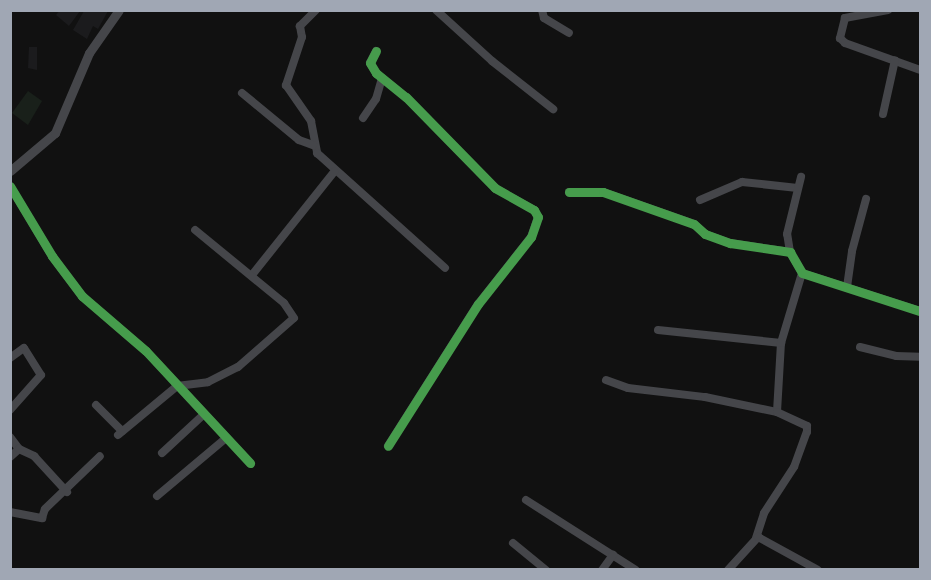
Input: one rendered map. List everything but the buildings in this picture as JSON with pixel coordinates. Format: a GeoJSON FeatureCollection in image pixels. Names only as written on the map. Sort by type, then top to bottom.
{"type":"FeatureCollection","features":[{"type":"Feature","properties":{"kind":"street"},"geometry":{"type":"LineString","coordinates":[[10,171],[55,133],[89,53],[119,10]]}},
{"type":"Feature","properties":{"kind":"street"},"geometry":{"type":"LineString","coordinates":[[316,10],[300,26],[302,37],[286,85],[311,121],[314,145],[334,172],[445,268]]}},
{"type":"Feature","properties":{"kind":"street"},"geometry":{"type":"LineString","coordinates":[[436,10],[492,61],[553,109]]}},
{"type":"Feature","properties":{"kind":"street"},"geometry":{"type":"LineString","coordinates":[[542,10],[544,18],[568,33]]}},
{"type":"Feature","properties":{"kind":"street"},"geometry":{"type":"LineString","coordinates":[[888,10],[845,18],[840,38],[845,43],[921,70]]}},
{"type":"Feature","properties":{"kind":"street"},"geometry":{"type":"LineString","coordinates":[[376,51],[370,63],[382,78],[406,97],[495,188],[534,210],[538,217],[531,237],[478,304],[388,446]]}},
{"type":"Feature","properties":{"kind":"street"},"geometry":{"type":"LineString","coordinates":[[883,114],[895,60]]}},
{"type":"Feature","properties":{"kind":"street"},"geometry":{"type":"LineString","coordinates":[[363,118],[376,99],[382,78]]}},
{"type":"Feature","properties":{"kind":"street"},"geometry":{"type":"LineString","coordinates":[[242,93],[299,140],[314,145]]}},
{"type":"Feature","properties":{"kind":"street"},"geometry":{"type":"LineString","coordinates":[[252,275],[334,172]]}},
{"type":"Feature","properties":{"kind":"street"},"geometry":{"type":"LineString","coordinates":[[777,412],[780,343],[801,273],[786,243],[801,177]]}},
{"type":"Feature","properties":{"kind":"street"},"geometry":{"type":"LineString","coordinates":[[700,200],[742,182],[798,188]]}},
{"type":"Feature","properties":{"kind":"street"},"geometry":{"type":"LineString","coordinates":[[10,186],[66,276],[89,302],[146,351],[202,416],[249,463]]}},
{"type":"Feature","properties":{"kind":"street"},"geometry":{"type":"LineString","coordinates":[[569,192],[603,192],[694,224],[705,234],[729,243],[790,252]]}},
{"type":"Feature","properties":{"kind":"street"},"geometry":{"type":"LineString","coordinates":[[847,287],[852,251],[866,199]]}},
{"type":"Feature","properties":{"kind":"street"},"geometry":{"type":"LineString","coordinates":[[96,405],[120,433],[177,386],[208,382],[238,367],[294,318],[290,308],[195,230]]}},
{"type":"Feature","properties":{"kind":"street"},"geometry":{"type":"LineString","coordinates":[[801,273],[921,310]]}},
{"type":"Feature","properties":{"kind":"street"},"geometry":{"type":"LineString","coordinates":[[658,330],[780,343]]}},
{"type":"Feature","properties":{"kind":"street"},"geometry":{"type":"LineString","coordinates":[[860,347],[896,356],[921,357]]}},
{"type":"Feature","properties":{"kind":"street"},"geometry":{"type":"LineString","coordinates":[[10,358],[24,348],[41,375],[10,410]]}},
{"type":"Feature","properties":{"kind":"street"},"geometry":{"type":"LineString","coordinates":[[606,380],[628,388],[705,397],[777,412],[807,426],[807,432],[794,467],[764,513],[756,538],[728,570]]}},
{"type":"Feature","properties":{"kind":"street"},"geometry":{"type":"LineString","coordinates":[[162,453],[202,416]]}},
{"type":"Feature","properties":{"kind":"street"},"geometry":{"type":"LineString","coordinates":[[10,437],[19,449],[34,456],[67,492]]}},
{"type":"Feature","properties":{"kind":"street"},"geometry":{"type":"LineString","coordinates":[[157,496],[225,439]]}},
{"type":"Feature","properties":{"kind":"street"},"geometry":{"type":"LineString","coordinates":[[10,457],[19,449]]}},
{"type":"Feature","properties":{"kind":"street"},"geometry":{"type":"LineString","coordinates":[[10,512],[42,518],[45,509],[67,492],[100,456]]}},
{"type":"Feature","properties":{"kind":"street"},"geometry":{"type":"LineString","coordinates":[[526,500],[636,570]]}},
{"type":"Feature","properties":{"kind":"street"},"geometry":{"type":"LineString","coordinates":[[756,538],[763,538],[818,570]]}},
{"type":"Feature","properties":{"kind":"street"},"geometry":{"type":"LineString","coordinates":[[513,543],[546,570]]}},
{"type":"Feature","properties":{"kind":"street"},"geometry":{"type":"LineString","coordinates":[[602,570],[613,555]]}},
{"type":"Feature","properties":{"kind":"shaded area"},"geometry":{"type":"Polygon","coordinates":[[[59,11],[80,11],[69,26],[56,15],[59,11]]]}},
{"type":"Feature","properties":{"kind":"shaded area"},"geometry":{"type":"Polygon","coordinates":[[[84,11],[108,11],[98,29],[93,26],[87,39],[73,30],[84,11]]]}},
{"type":"Feature","properties":{"kind":"shaded area"},"geometry":{"type":"Polygon","coordinates":[[[29,47],[37,47],[37,70],[28,68],[29,47]]]}},
{"type":"Feature","properties":{"kind":"shaded area"},"geometry":{"type":"Polygon","coordinates":[[[28,91],[42,101],[28,125],[12,113],[28,91]]]}},
{"type":"Feature","properties":{"kind":"cycle path"},"geometry":{"type":"LineString","coordinates":[[376,51],[370,63],[376,73],[406,97],[495,188],[534,210],[538,217],[531,237],[478,304],[388,446]]}},
{"type":"Feature","properties":{"kind":"cycle path"},"geometry":{"type":"LineString","coordinates":[[10,186],[52,256],[82,296],[146,351],[250,463]]}},
{"type":"Feature","properties":{"kind":"cycle path"},"geometry":{"type":"LineString","coordinates":[[569,192],[603,192],[694,224],[705,234],[730,243],[790,252],[802,273],[920,311]]}}]}
